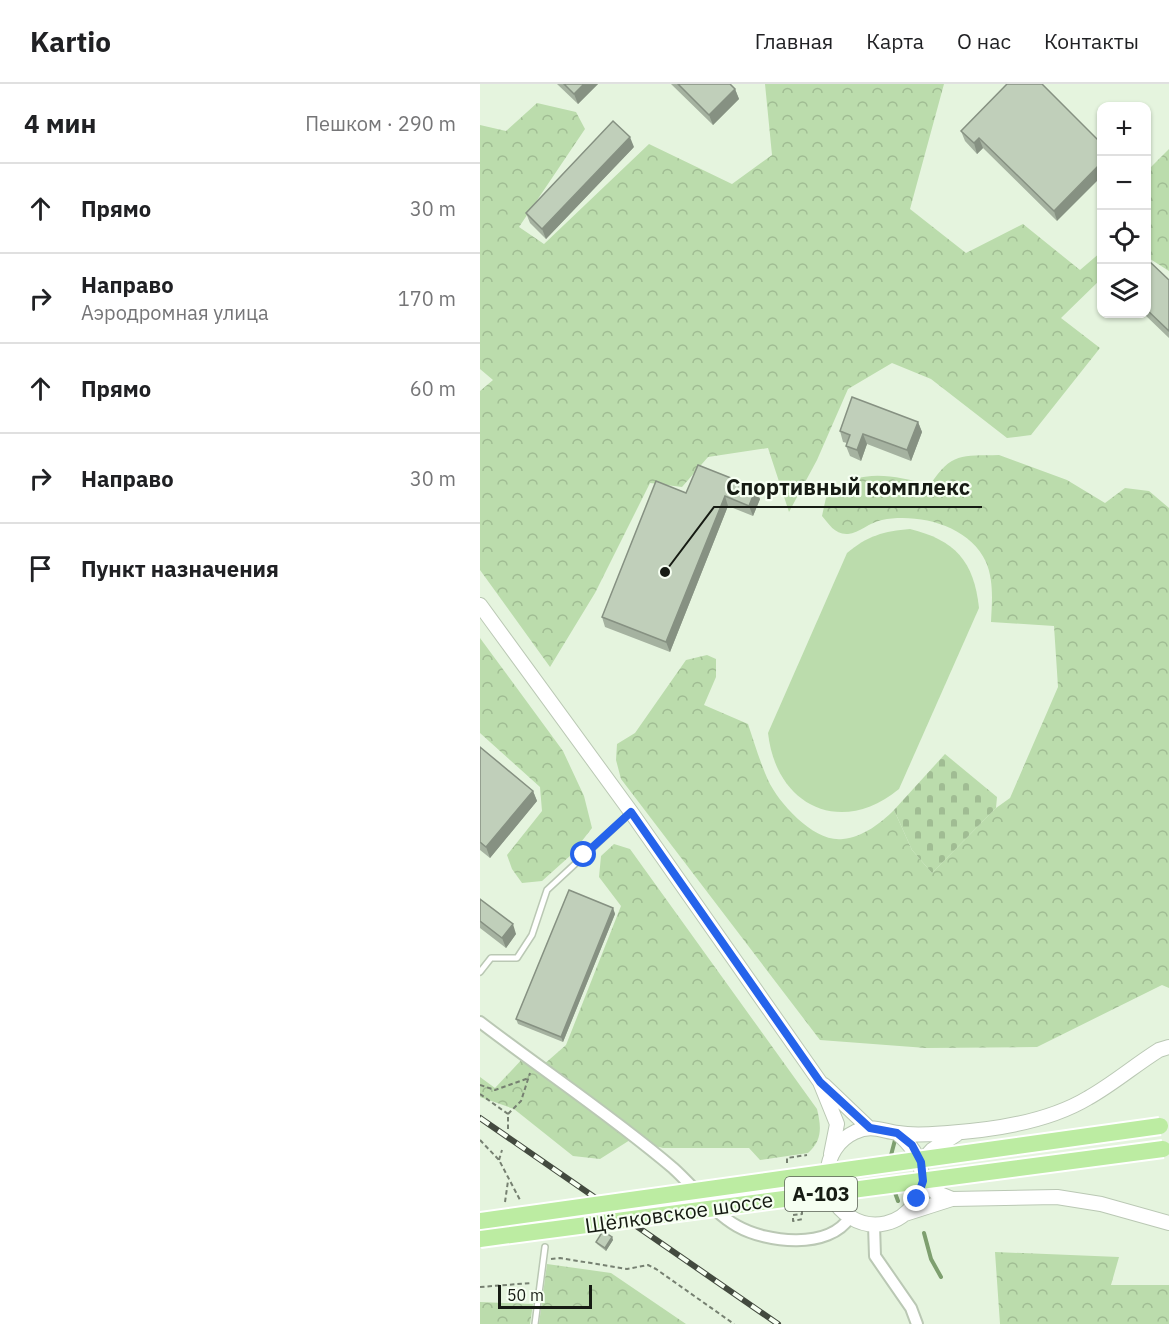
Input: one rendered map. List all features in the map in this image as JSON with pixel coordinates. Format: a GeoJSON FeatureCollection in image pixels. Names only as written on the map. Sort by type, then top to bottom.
{"type":"FeatureCollection","features":[{"type":"Feature","properties":{"kind":"main road","name":"Щёлковское шоссе"},"geometry":{"type":"LineString","coordinates":[[480,1221],[1160,1126]]}},
{"type":"Feature","properties":{"kind":"main road","name":"Щёлковское шоссе"},"geometry":{"type":"LineString","coordinates":[[480,1239],[1163,1149]]}},
{"type":"Feature","properties":{"kind":"street"},"geometry":{"type":"LineString","coordinates":[[480,605],[631,812],[820,1082],[870,1128]]}},
{"type":"Feature","properties":{"kind":"street"},"geometry":{"type":"LineString","coordinates":[[480,1022],[672,1168],[735,1226],[760,1237],[792,1241],[837,1232],[850,1218]]}},
{"type":"Feature","properties":{"kind":"street"},"geometry":{"type":"LineString","coordinates":[[831,1154],[842,1140],[855,1132],[870,1128],[897,1133],[959,1132],[999,1127],[1065,1110],[1088,1099],[1159,1050],[1169,1047]]}},
{"type":"Feature","properties":{"kind":"street"},"geometry":{"type":"LineString","coordinates":[[820,1082],[837,1124],[826,1172],[828,1190],[837,1206],[850,1218],[874,1225],[952,1199],[1057,1197],[1101,1204],[1169,1223]]}},
{"type":"Feature","properties":{"kind":"street"},"geometry":{"type":"LineString","coordinates":[[921,1162],[932,1150],[959,1132]]}},
{"type":"Feature","properties":{"kind":"street"},"geometry":{"type":"LineString","coordinates":[[897,1133],[912,1145],[921,1162],[923,1181],[917,1199],[905,1214]]}},
{"type":"Feature","properties":{"kind":"street"},"geometry":{"type":"LineString","coordinates":[[923,1181],[935,1192],[952,1199]]}},
{"type":"Feature","properties":{"kind":"street"},"geometry":{"type":"LineString","coordinates":[[874,1225],[875,1256],[911,1308],[917,1324]]}},
{"type":"Feature","properties":{"kind":"lane"},"geometry":{"type":"LineString","coordinates":[[480,972],[491,958],[517,958],[532,935],[547,890],[631,812]]}},
{"type":"Feature","properties":{"kind":"lane"},"geometry":{"type":"LineString","coordinates":[[535,1324],[545,1247]]}},
{"type":"Feature","properties":{"kind":"path"},"geometry":{"type":"LineString","coordinates":[[508,1129],[508,1114],[521,1101],[534,1063]]}},
{"type":"Feature","properties":{"kind":"path"},"geometry":{"type":"LineString","coordinates":[[480,1085],[495,1090],[529,1078]]}},
{"type":"Feature","properties":{"kind":"path"},"geometry":{"type":"LineString","coordinates":[[480,1094],[508,1114]]}},
{"type":"Feature","properties":{"kind":"path"},"geometry":{"type":"LineString","coordinates":[[499,1160],[502,1150]]}},
{"type":"Feature","properties":{"kind":"path"},"geometry":{"type":"LineString","coordinates":[[788,1164],[787,1158],[807,1155]]}},
{"type":"Feature","properties":{"kind":"path"},"geometry":{"type":"LineString","coordinates":[[802,1214],[793,1215],[794,1221],[803,1219]]}},
{"type":"Feature","properties":{"kind":"path"},"geometry":{"type":"LineString","coordinates":[[543,1261],[560,1258],[627,1269],[648,1265],[734,1324]]}},
{"type":"Feature","properties":{"kind":"path"},"geometry":{"type":"LineString","coordinates":[[480,1287],[540,1282]]}},
{"type":"Feature","properties":{"kind":"green space"},"geometry":{"type":"Polygon","coordinates":[[[765,84],[944,84],[910,209],[966,253],[1023,224],[1080,270],[1097,255],[1097,283],[1061,318],[1100,348],[1031,435],[1007,438],[931,379],[892,363],[848,389],[817,460],[789,512],[768,448],[708,457],[682,487],[650,483],[595,593],[550,667],[480,570],[480,391],[493,380],[480,369],[480,125],[506,131],[537,103],[576,112],[585,129],[519,227],[544,244],[649,144],[732,184],[772,155],[765,84]]]}},
{"type":"Feature","properties":{"kind":"green space"},"geometry":{"type":"Polygon","coordinates":[[[1169,149],[1169,271],[1151,260],[1151,167],[1169,149]]]}},
{"type":"Feature","properties":{"kind":"green space"},"geometry":{"type":"Polygon","coordinates":[[[999,455],[1067,480],[1105,503],[1125,488],[1149,491],[1169,508],[1169,988],[1162,985],[1037,1047],[926,1048],[820,1040],[621,779],[616,760],[617,744],[635,733],[686,660],[707,655],[716,659],[716,677],[704,705],[748,724],[773,790],[799,820],[821,835],[832,839],[843,839],[871,829],[894,810],[912,850],[932,873],[996,808],[1010,798],[1058,687],[1054,626],[991,622],[991,584],[986,562],[968,539],[941,524],[911,518],[896,518],[878,521],[856,532],[843,534],[833,528],[822,516],[827,493],[852,480],[877,476],[930,485],[951,461],[966,456],[999,455]]]}},
{"type":"Feature","properties":{"kind":"green space"},"geometry":{"type":"Polygon","coordinates":[[[910,529],[939,539],[960,555],[972,577],[979,608],[899,789],[877,803],[855,811],[834,812],[815,806],[798,795],[784,779],[774,758],[768,733],[847,553],[876,535],[910,529]]]}},
{"type":"Feature","properties":{"kind":"green space"},"geometry":{"type":"Polygon","coordinates":[[[480,638],[563,751],[584,796],[592,828],[571,855],[542,881],[522,883],[512,869],[507,855],[542,811],[540,787],[480,733],[480,638]]]}},
{"type":"Feature","properties":{"kind":"green space"},"geometry":{"type":"Polygon","coordinates":[[[945,754],[997,797],[996,808],[932,873],[912,850],[894,810],[945,754]]]}},
{"type":"Feature","properties":{"kind":"green space"},"geometry":{"type":"Polygon","coordinates":[[[614,844],[630,849],[817,1109],[820,1133],[808,1153],[760,1160],[749,1148],[663,1148],[630,1140],[600,1159],[573,1156],[514,1109],[480,1097],[480,1077],[495,1088],[526,1055],[542,1066],[566,1045],[621,906],[599,877],[601,856],[614,844]]]}},
{"type":"Feature","properties":{"kind":"green space"},"geometry":{"type":"Polygon","coordinates":[[[995,1252],[1119,1257],[1111,1285],[1169,1285],[1169,1324],[1000,1324],[995,1252]]]}},
{"type":"Feature","properties":{"kind":"green space"},"geometry":{"type":"Polygon","coordinates":[[[547,1264],[611,1273],[686,1324],[539,1324],[547,1264]]]}},
{"type":"Feature","properties":{"kind":"green space"},"geometry":{"type":"Polygon","coordinates":[[[480,1302],[533,1304],[530,1324],[480,1324],[480,1302]]]}},
{"type":"Feature","properties":{"kind":"building"},"geometry":{"type":"Polygon","coordinates":[[[564,84],[584,84],[574,94],[564,84]]]}},
{"type":"Feature","properties":{"kind":"building"},"geometry":{"type":"Polygon","coordinates":[[[678,84],[730,84],[735,89],[709,115],[678,84]]]}},
{"type":"Feature","properties":{"kind":"building"},"geometry":{"type":"Polygon","coordinates":[[[1007,84],[1042,84],[1097,139],[1097,167],[1054,211],[979,138],[974,143],[961,131],[1007,84]]]}},
{"type":"Feature","properties":{"kind":"building"},"geometry":{"type":"Polygon","coordinates":[[[613,121],[630,137],[542,229],[526,213],[613,121]]]}},
{"type":"Feature","properties":{"kind":"building"},"geometry":{"type":"Polygon","coordinates":[[[1151,263],[1169,280],[1169,331],[1151,314],[1151,263]]]}},
{"type":"Feature","properties":{"kind":"building"},"geometry":{"type":"Polygon","coordinates":[[[852,397],[918,422],[907,450],[863,434],[857,450],[846,446],[850,435],[840,431],[852,397]]]}},
{"type":"Feature","properties":{"kind":"building"},"geometry":{"type":"Polygon","coordinates":[[[698,465],[756,488],[749,506],[725,496],[666,642],[602,617],[656,481],[686,493],[698,465]]]}},
{"type":"Feature","properties":{"kind":"building"},"geometry":{"type":"Polygon","coordinates":[[[480,747],[533,791],[486,847],[480,842],[480,747]]]}},
{"type":"Feature","properties":{"kind":"building"},"geometry":{"type":"Polygon","coordinates":[[[569,890],[613,908],[561,1037],[516,1019],[569,890]]]}},
{"type":"Feature","properties":{"kind":"building"},"geometry":{"type":"Polygon","coordinates":[[[480,899],[513,924],[502,938],[480,921],[480,899]]]}},
{"type":"Feature","properties":{"kind":"building"},"geometry":{"type":"Polygon","coordinates":[[[603,1231],[612,1237],[605,1248],[596,1242],[603,1231]]]}},
{"type":"Feature","properties":{"kind":"waterway"},"geometry":{"type":"LineString","coordinates":[[890,1159],[895,1140]]}},
{"type":"Feature","properties":{"kind":"waterway"},"geometry":{"type":"LineString","coordinates":[[894,1190],[898,1201]]}},
{"type":"Feature","properties":{"kind":"waterway"},"geometry":{"type":"LineString","coordinates":[[924,1233],[931,1259],[941,1277]]}},
{"type":"Feature","properties":{"kind":"railway"},"geometry":{"type":"LineString","coordinates":[[480,1118],[778,1324]]}},
{"type":"Feature","properties":{"kind":"place","name":"Спортивный комплекс"},"geometry":{"type":"Point","coordinates":[665,572]}},
{"type":"Feature","properties":{"kind":"route"},"geometry":{"type":"LineString","coordinates":[[584,855],[631,812],[820,1082],[870,1128],[881,1128],[897,1133],[912,1145],[921,1162],[923,1181],[917,1199]]}}]}
